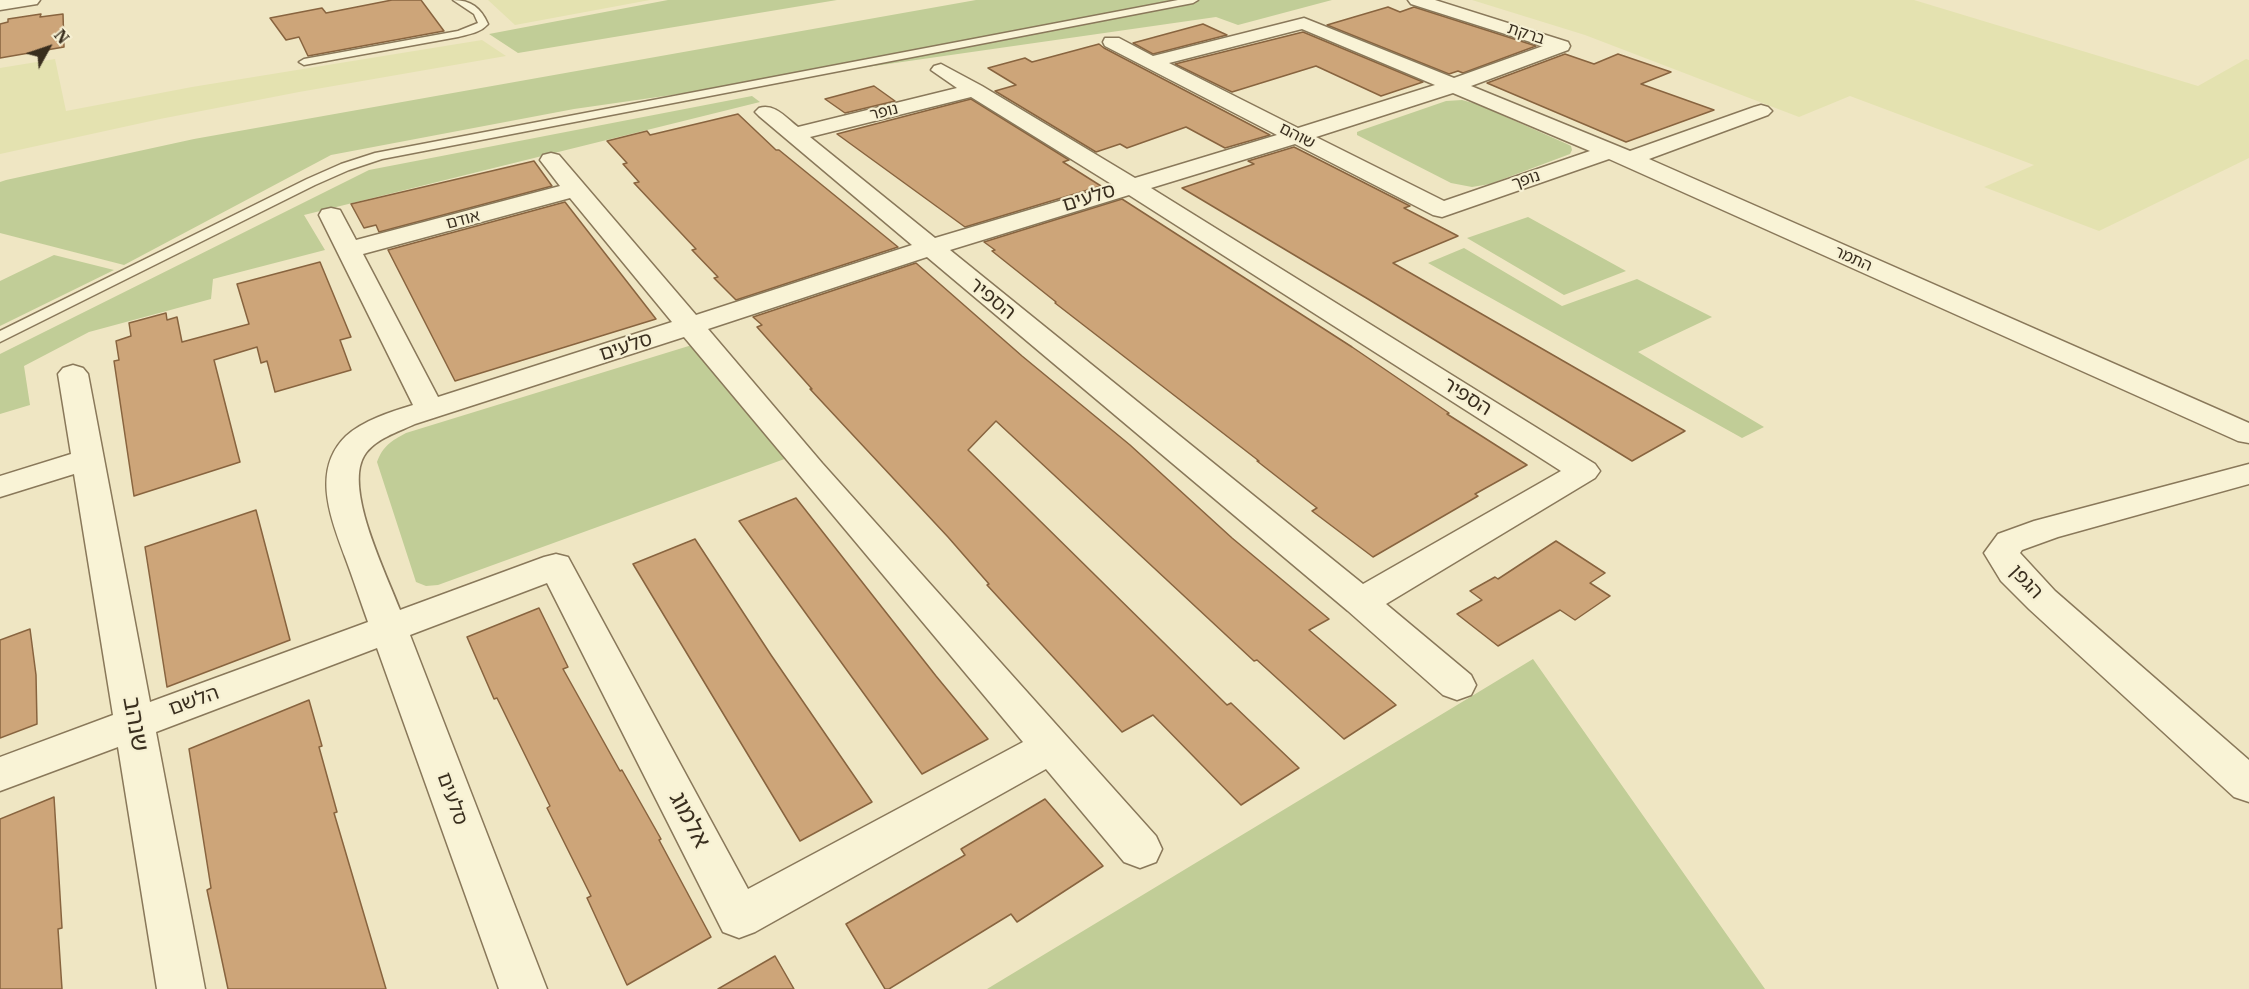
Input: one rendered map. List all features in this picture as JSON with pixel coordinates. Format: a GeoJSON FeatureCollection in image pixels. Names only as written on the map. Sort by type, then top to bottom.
{"type":"FeatureCollection","features":[{"type":"Feature","properties":{"kind":"street"},"geometry":{"type":"LineString","coordinates":[[0,5],[31,0]]}},
{"type":"Feature","properties":{"kind":"street","name":"ברקת"},"geometry":{"type":"LineString","coordinates":[[1417,0],[1562,45],[1455,86]]}},
{"type":"Feature","properties":{"kind":"street"},"geometry":{"type":"LineString","coordinates":[[1151,62],[1304,23],[1455,86]]}},
{"type":"Feature","properties":{"kind":"street","name":"שוהם"},"geometry":{"type":"LineString","coordinates":[[1112,42],[1442,210]]}},
{"type":"Feature","properties":{"kind":"street"},"geometry":{"type":"LineString","coordinates":[[941,70],[1131,185]]}},
{"type":"Feature","properties":{"kind":"street","name":"סלעים"},"geometry":{"type":"LineString","coordinates":[[524,989],[346,513],[342,484],[345,464],[353,447],[369,433],[430,410],[930,248],[1455,86]]}},
{"type":"Feature","properties":{"kind":"street","name":"התמר"},"geometry":{"type":"LineString","coordinates":[[1455,86],[1619,155],[2249,434]]}},
{"type":"Feature","properties":{"kind":"street","name":"נופר"},"geometry":{"type":"LineString","coordinates":[[794,135],[975,90]]}},
{"type":"Feature","properties":{"kind":"street","name":"נופך"},"geometry":{"type":"LineString","coordinates":[[1442,210],[1761,111]]}},
{"type":"Feature","properties":{"kind":"street"},"geometry":{"type":"LineString","coordinates":[[766,112],[930,248]]}},
{"type":"Feature","properties":{"kind":"street"},"geometry":{"type":"LineString","coordinates":[[551,160],[812,470],[1140,849]]}},
{"type":"Feature","properties":{"kind":"street","name":"הספיר"},"geometry":{"type":"LineString","coordinates":[[1131,185],[1584,471],[1361,602]]}},
{"type":"Feature","properties":{"kind":"street","name":"אודם"},"geometry":{"type":"LineString","coordinates":[[349,250],[576,189]]}},
{"type":"Feature","properties":{"kind":"street"},"geometry":{"type":"LineString","coordinates":[[331,215],[430,410]]}},
{"type":"Feature","properties":{"kind":"street","name":"הספיר"},"geometry":{"type":"LineString","coordinates":[[930,248],[1361,602],[1457,685]]}},
{"type":"Feature","properties":{"kind":"street","name":"שנהב"},"geometry":{"type":"LineString","coordinates":[[74,374],[181,989]]}},
{"type":"Feature","properties":{"kind":"street"},"geometry":{"type":"LineString","coordinates":[[0,487],[89,459]]}},
{"type":"Feature","properties":{"kind":"street","name":"הגפן"},"geometry":{"type":"LineString","coordinates":[[2249,474],[2046,528],[2010,542],[2001,553],[2014,572],[2042,600],[2249,785]]}},
{"type":"Feature","properties":{"kind":"street","name":"אלמוג"},"geometry":{"type":"LineString","coordinates":[[389,630],[556,566],[740,917],[1052,746]]}},
{"type":"Feature","properties":{"kind":"street","name":"הלשם"},"geometry":{"type":"LineString","coordinates":[[0,774],[389,630]]}},
{"type":"Feature","properties":{"kind":"lane"},"geometry":{"type":"LineString","coordinates":[[304,62],[458,34],[474,30],[483,24],[478,12],[458,0]]}},
{"type":"Feature","properties":{"kind":"lane"},"geometry":{"type":"LineString","coordinates":[[0,337],[327,175],[379,156],[1193,0]]}},
{"type":"Feature","properties":{"kind":"shaded area"},"geometry":{"type":"Polygon","coordinates":[[[488,0],[650,0],[515,25],[488,0]]]}},
{"type":"Feature","properties":{"kind":"shaded area"},"geometry":{"type":"Polygon","coordinates":[[[1472,0],[1914,0],[2198,86],[2246,59],[2249,60],[2249,158],[2099,231],[1984,187],[2034,165],[1850,96],[1799,117],[1585,35],[1472,0]]]}},
{"type":"Feature","properties":{"kind":"shaded area"},"geometry":{"type":"Polygon","coordinates":[[[482,40],[506,56],[299,92],[0,154],[0,68],[55,59],[66,111],[192,87],[482,40]]]}},
{"type":"Feature","properties":{"kind":"green space"},"geometry":{"type":"Polygon","coordinates":[[[668,0],[837,0],[518,53],[489,34],[668,0]]]}},
{"type":"Feature","properties":{"kind":"green space"},"geometry":{"type":"Polygon","coordinates":[[[976,0],[1332,0],[1238,25],[1216,17],[574,109],[331,155],[124,265],[0,233],[0,182],[6,180],[194,139],[976,0]]]}},
{"type":"Feature","properties":{"kind":"green space"},"geometry":{"type":"Polygon","coordinates":[[[752,96],[760,102],[304,215],[325,250],[213,279],[211,299],[89,332],[24,366],[30,405],[0,414],[0,354],[369,170],[752,96]]]}},
{"type":"Feature","properties":{"kind":"green space"},"geometry":{"type":"Polygon","coordinates":[[[1462,100],[1477,104],[1567,144],[1572,150],[1570,154],[1490,184],[1472,187],[1451,183],[1357,135],[1357,132],[1362,130],[1446,101],[1462,100]]]}},
{"type":"Feature","properties":{"kind":"green space"},"geometry":{"type":"Polygon","coordinates":[[[1528,217],[1626,271],[1564,295],[1467,238],[1528,217]]]}},
{"type":"Feature","properties":{"kind":"green space"},"geometry":{"type":"Polygon","coordinates":[[[1464,248],[1562,306],[1637,279],[1712,317],[1638,352],[1764,427],[1742,438],[1428,263],[1464,248]]]}},
{"type":"Feature","properties":{"kind":"green space"},"geometry":{"type":"Polygon","coordinates":[[[54,255],[114,270],[0,326],[0,281],[54,255]]]}},
{"type":"Feature","properties":{"kind":"green space"},"geometry":{"type":"Polygon","coordinates":[[[692,345],[790,457],[438,585],[426,586],[416,582],[377,462],[388,444],[406,433],[692,345]]]}},
{"type":"Feature","properties":{"kind":"green space"},"geometry":{"type":"Polygon","coordinates":[[[1533,659],[1765,989],[987,989],[1467,699],[1533,659]]]}},
{"type":"Feature","properties":{"kind":"building"},"geometry":{"type":"Polygon","coordinates":[[[392,0],[421,0],[444,31],[308,56],[299,37],[286,40],[270,18],[322,8],[326,13],[392,0]]]}},
{"type":"Feature","properties":{"kind":"building"},"geometry":{"type":"Polygon","coordinates":[[[1388,7],[1400,12],[1414,7],[1536,46],[1463,73],[1458,71],[1449,74],[1327,25],[1388,7]]]}},
{"type":"Feature","properties":{"kind":"building"},"geometry":{"type":"Polygon","coordinates":[[[41,14],[40,17],[63,14],[64,47],[0,58],[0,24],[8,22],[8,19],[41,14]]]}},
{"type":"Feature","properties":{"kind":"building"},"geometry":{"type":"Polygon","coordinates":[[[1203,24],[1227,35],[1153,54],[1133,43],[1203,24]]]}},
{"type":"Feature","properties":{"kind":"building"},"geometry":{"type":"Polygon","coordinates":[[[1303,32],[1423,82],[1381,96],[1316,66],[1232,92],[1175,64],[1303,32]]]}},
{"type":"Feature","properties":{"kind":"building"},"geometry":{"type":"Polygon","coordinates":[[[1099,44],[1270,135],[1225,148],[1186,127],[1127,148],[1120,144],[1096,152],[995,91],[1016,85],[988,68],[1025,58],[1032,62],[1099,44]]]}},
{"type":"Feature","properties":{"kind":"building"},"geometry":{"type":"Polygon","coordinates":[[[1565,54],[1594,64],[1618,54],[1671,72],[1641,84],[1714,110],[1626,142],[1487,83],[1565,54]]]}},
{"type":"Feature","properties":{"kind":"building"},"geometry":{"type":"Polygon","coordinates":[[[874,86],[895,101],[845,113],[825,99],[874,86]]]}},
{"type":"Feature","properties":{"kind":"building"},"geometry":{"type":"Polygon","coordinates":[[[971,99],[1069,160],[1063,162],[1101,186],[965,227],[837,134],[971,99]]]}},
{"type":"Feature","properties":{"kind":"building"},"geometry":{"type":"Polygon","coordinates":[[[738,114],[776,150],[779,150],[898,247],[736,300],[714,278],[718,277],[692,250],[696,249],[634,183],[639,182],[623,164],[627,163],[607,141],[647,131],[650,135],[738,114]]]}},
{"type":"Feature","properties":{"kind":"building"},"geometry":{"type":"Polygon","coordinates":[[[1294,147],[1410,206],[1404,208],[1458,236],[1393,263],[1685,431],[1632,461],[1182,188],[1254,164],[1248,161],[1294,147]]]}},
{"type":"Feature","properties":{"kind":"building"},"geometry":{"type":"Polygon","coordinates":[[[534,161],[552,186],[379,232],[376,225],[364,228],[351,204],[534,161]]]}},
{"type":"Feature","properties":{"kind":"building"},"geometry":{"type":"Polygon","coordinates":[[[1122,199],[1352,347],[1449,413],[1447,414],[1527,465],[1373,557],[1312,511],[1317,508],[1257,461],[1259,461],[1055,303],[984,242],[1122,199]]]}},
{"type":"Feature","properties":{"kind":"building"},"geometry":{"type":"Polygon","coordinates":[[[565,202],[656,319],[455,381],[388,250],[565,202]]]}},
{"type":"Feature","properties":{"kind":"building"},"geometry":{"type":"Polygon","coordinates":[[[320,262],[351,337],[340,340],[351,370],[275,392],[267,361],[261,363],[257,347],[214,360],[240,462],[134,496],[114,361],[119,360],[116,341],[131,336],[129,323],[166,313],[167,320],[177,317],[182,342],[249,324],[237,284],[320,262]]]}},
{"type":"Feature","properties":{"kind":"building"},"geometry":{"type":"Polygon","coordinates":[[[916,263],[1022,356],[1130,445],[1232,538],[1329,619],[1309,630],[1396,705],[1344,739],[1257,660],[1254,661],[996,421],[968,450],[1227,705],[1231,703],[1299,768],[1241,805],[1153,715],[1122,732],[987,585],[989,584],[948,537],[810,389],[812,389],[757,327],[762,325],[753,317],[916,263]]]}},
{"type":"Feature","properties":{"kind":"building"},"geometry":{"type":"Polygon","coordinates":[[[796,498],[988,739],[922,774],[739,521],[796,498]]]}},
{"type":"Feature","properties":{"kind":"building"},"geometry":{"type":"Polygon","coordinates":[[[256,510],[290,640],[167,687],[145,547],[256,510]]]}},
{"type":"Feature","properties":{"kind":"building"},"geometry":{"type":"Polygon","coordinates":[[[695,539],[872,802],[800,841],[633,564],[695,539]]]}},
{"type":"Feature","properties":{"kind":"building"},"geometry":{"type":"Polygon","coordinates":[[[1556,541],[1605,573],[1590,583],[1610,596],[1575,620],[1560,610],[1498,646],[1457,614],[1482,600],[1470,591],[1495,577],[1498,579],[1556,541]]]}},
{"type":"Feature","properties":{"kind":"building"},"geometry":{"type":"Polygon","coordinates":[[[539,608],[568,667],[563,669],[661,839],[659,840],[711,937],[627,985],[587,898],[591,896],[547,808],[550,806],[497,698],[494,699],[467,637],[539,608]]]}},
{"type":"Feature","properties":{"kind":"building"},"geometry":{"type":"Polygon","coordinates":[[[30,629],[36,675],[37,724],[0,738],[0,640],[30,629]]]}},
{"type":"Feature","properties":{"kind":"building"},"geometry":{"type":"Polygon","coordinates":[[[309,700],[337,812],[334,813],[386,989],[228,989],[207,890],[211,888],[189,749],[309,700]]]}},
{"type":"Feature","properties":{"kind":"building"},"geometry":{"type":"Polygon","coordinates":[[[54,797],[62,928],[58,929],[62,989],[0,989],[0,819],[54,797]]]}},
{"type":"Feature","properties":{"kind":"building"},"geometry":{"type":"Polygon","coordinates":[[[1045,799],[1103,866],[1017,922],[1011,914],[889,989],[885,989],[846,924],[965,855],[961,849],[1045,799]]]}},
{"type":"Feature","properties":{"kind":"building"},"geometry":{"type":"Polygon","coordinates":[[[775,956],[794,989],[718,989],[775,956]]]}}]}
